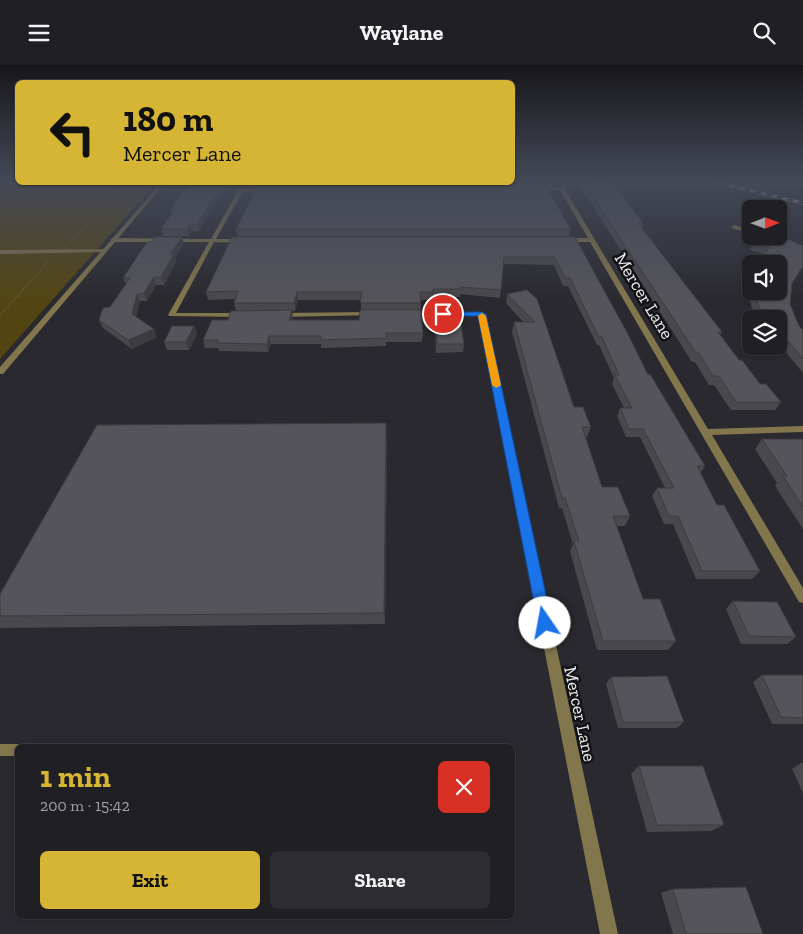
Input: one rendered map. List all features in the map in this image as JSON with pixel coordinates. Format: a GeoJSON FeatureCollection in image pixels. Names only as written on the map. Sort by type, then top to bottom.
{"type":"FeatureCollection","features":[{"type":"Feature","properties":{"kind":"street"},"geometry":{"type":"LineString","coordinates":[[0,372],[131,220]]}},
{"type":"Feature","properties":{"kind":"street"},"geometry":{"type":"LineString","coordinates":[[225,220],[171,315],[249,315]]}},
{"type":"Feature","properties":{"kind":"street","name":"Mercer Lane"},"geometry":{"type":"LineString","coordinates":[[580,220],[803,598]]}},
{"type":"Feature","properties":{"kind":"street"},"geometry":{"type":"LineString","coordinates":[[734,227],[742,229]]}},
{"type":"Feature","properties":{"kind":"street"},"geometry":{"type":"LineString","coordinates":[[113,240],[251,241]]}},
{"type":"Feature","properties":{"kind":"street"},"geometry":{"type":"LineString","coordinates":[[553,240],[592,240]]}},
{"type":"Feature","properties":{"kind":"street"},"geometry":{"type":"LineString","coordinates":[[268,315],[385,314]]}},
{"type":"Feature","properties":{"kind":"street","name":"Mercer Lane"},"geometry":{"type":"LineString","coordinates":[[394,314],[482,314],[609,934]]}},
{"type":"Feature","properties":{"kind":"street"},"geometry":{"type":"LineString","coordinates":[[706,432],[803,429]]}},
{"type":"Feature","properties":{"kind":"lane"},"geometry":{"type":"LineString","coordinates":[[0,252],[104,251]]}},
{"type":"Feature","properties":{"kind":"lane"},"geometry":{"type":"LineString","coordinates":[[0,750],[15,750]]}},
{"type":"Feature","properties":{"kind":"shaded area"},"geometry":{"type":"Polygon","coordinates":[[[0,220],[124,220],[0,359],[0,220]]]}},
{"type":"Feature","properties":{"kind":"building"},"geometry":{"type":"Polygon","coordinates":[[[168,220],[200,220],[197,224],[190,224],[187,229],[161,229],[168,220]]]}},
{"type":"Feature","properties":{"kind":"building"},"geometry":{"type":"Polygon","coordinates":[[[241,220],[565,220],[571,229],[236,229],[241,220]]]}},
{"type":"Feature","properties":{"kind":"building"},"geometry":{"type":"Polygon","coordinates":[[[608,220],[640,220],[643,223],[638,223],[722,332],[718,332],[739,360],[742,360],[760,384],[766,384],[781,402],[736,402],[719,376],[713,376],[699,353],[696,353],[608,220]]]}},
{"type":"Feature","properties":{"kind":"building"},"geometry":{"type":"Polygon","coordinates":[[[155,237],[182,237],[170,254],[174,254],[161,277],[154,277],[144,293],[137,294],[132,314],[154,329],[128,340],[99,320],[103,308],[110,307],[130,278],[123,278],[147,242],[151,242],[155,237]]]}},
{"type":"Feature","properties":{"kind":"building"},"geometry":{"type":"Polygon","coordinates":[[[232,237],[575,237],[648,375],[650,374],[705,466],[697,466],[717,505],[724,505],[760,571],[702,571],[678,516],[669,516],[657,488],[674,488],[643,429],[629,429],[620,408],[632,408],[615,375],[619,375],[602,337],[599,337],[570,278],[565,278],[555,257],[504,257],[501,290],[460,287],[460,289],[433,289],[433,292],[420,292],[421,303],[360,303],[362,292],[297,292],[294,303],[234,303],[238,291],[206,292],[232,237]]]}},
{"type":"Feature","properties":{"kind":"building"},"geometry":{"type":"Polygon","coordinates":[[[788,239],[803,246],[803,266],[792,283],[790,304],[799,326],[803,330],[803,359],[787,340],[787,310],[762,310],[756,300],[787,300],[787,255],[764,255],[770,247],[763,245],[788,245],[788,239]]]}},
{"type":"Feature","properties":{"kind":"building"},"geometry":{"type":"Polygon","coordinates":[[[527,290],[537,299],[574,407],[583,407],[591,427],[582,427],[602,487],[618,487],[630,516],[613,516],[643,599],[660,599],[676,641],[603,641],[574,541],[579,541],[565,498],[562,498],[514,322],[535,322],[507,294],[527,290]]]}},
{"type":"Feature","properties":{"kind":"building"},"geometry":{"type":"Polygon","coordinates":[[[292,310],[289,320],[359,320],[360,310],[421,310],[423,333],[386,333],[386,338],[320,340],[321,336],[269,336],[267,344],[217,343],[218,340],[203,340],[212,320],[228,320],[231,311],[292,310]]]}},
{"type":"Feature","properties":{"kind":"building"},"geometry":{"type":"Polygon","coordinates":[[[435,324],[461,324],[464,344],[437,344],[435,324]]]}},
{"type":"Feature","properties":{"kind":"building"},"geometry":{"type":"Polygon","coordinates":[[[172,326],[194,326],[186,342],[164,342],[172,326]]]}},
{"type":"Feature","properties":{"kind":"building"},"geometry":{"type":"Polygon","coordinates":[[[386,423],[384,613],[0,616],[0,594],[97,425],[386,423]]]}},
{"type":"Feature","properties":{"kind":"building"},"geometry":{"type":"Polygon","coordinates":[[[762,439],[803,440],[803,507],[783,476],[787,476],[762,439]]]}},
{"type":"Feature","properties":{"kind":"building"},"geometry":{"type":"Polygon","coordinates":[[[733,601],[777,602],[796,637],[749,636],[733,601]]]}},
{"type":"Feature","properties":{"kind":"building"},"geometry":{"type":"Polygon","coordinates":[[[762,675],[803,675],[803,718],[781,717],[762,675]]]}},
{"type":"Feature","properties":{"kind":"building"},"geometry":{"type":"Polygon","coordinates":[[[667,676],[684,722],[623,722],[611,677],[667,676]]]}},
{"type":"Feature","properties":{"kind":"building"},"geometry":{"type":"Polygon","coordinates":[[[639,766],[703,766],[724,825],[657,825],[639,766]]]}},
{"type":"Feature","properties":{"kind":"building"},"geometry":{"type":"Polygon","coordinates":[[[746,887],[763,934],[686,934],[673,889],[746,887]]]}},
{"type":"Feature","properties":{"kind":"slow traffic"},"geometry":{"type":"LineString","coordinates":[[482,316],[496,385]]}},
{"type":"Feature","properties":{"kind":"route"},"geometry":{"type":"LineString","coordinates":[[443,314],[482,314],[545,623]]}}]}
